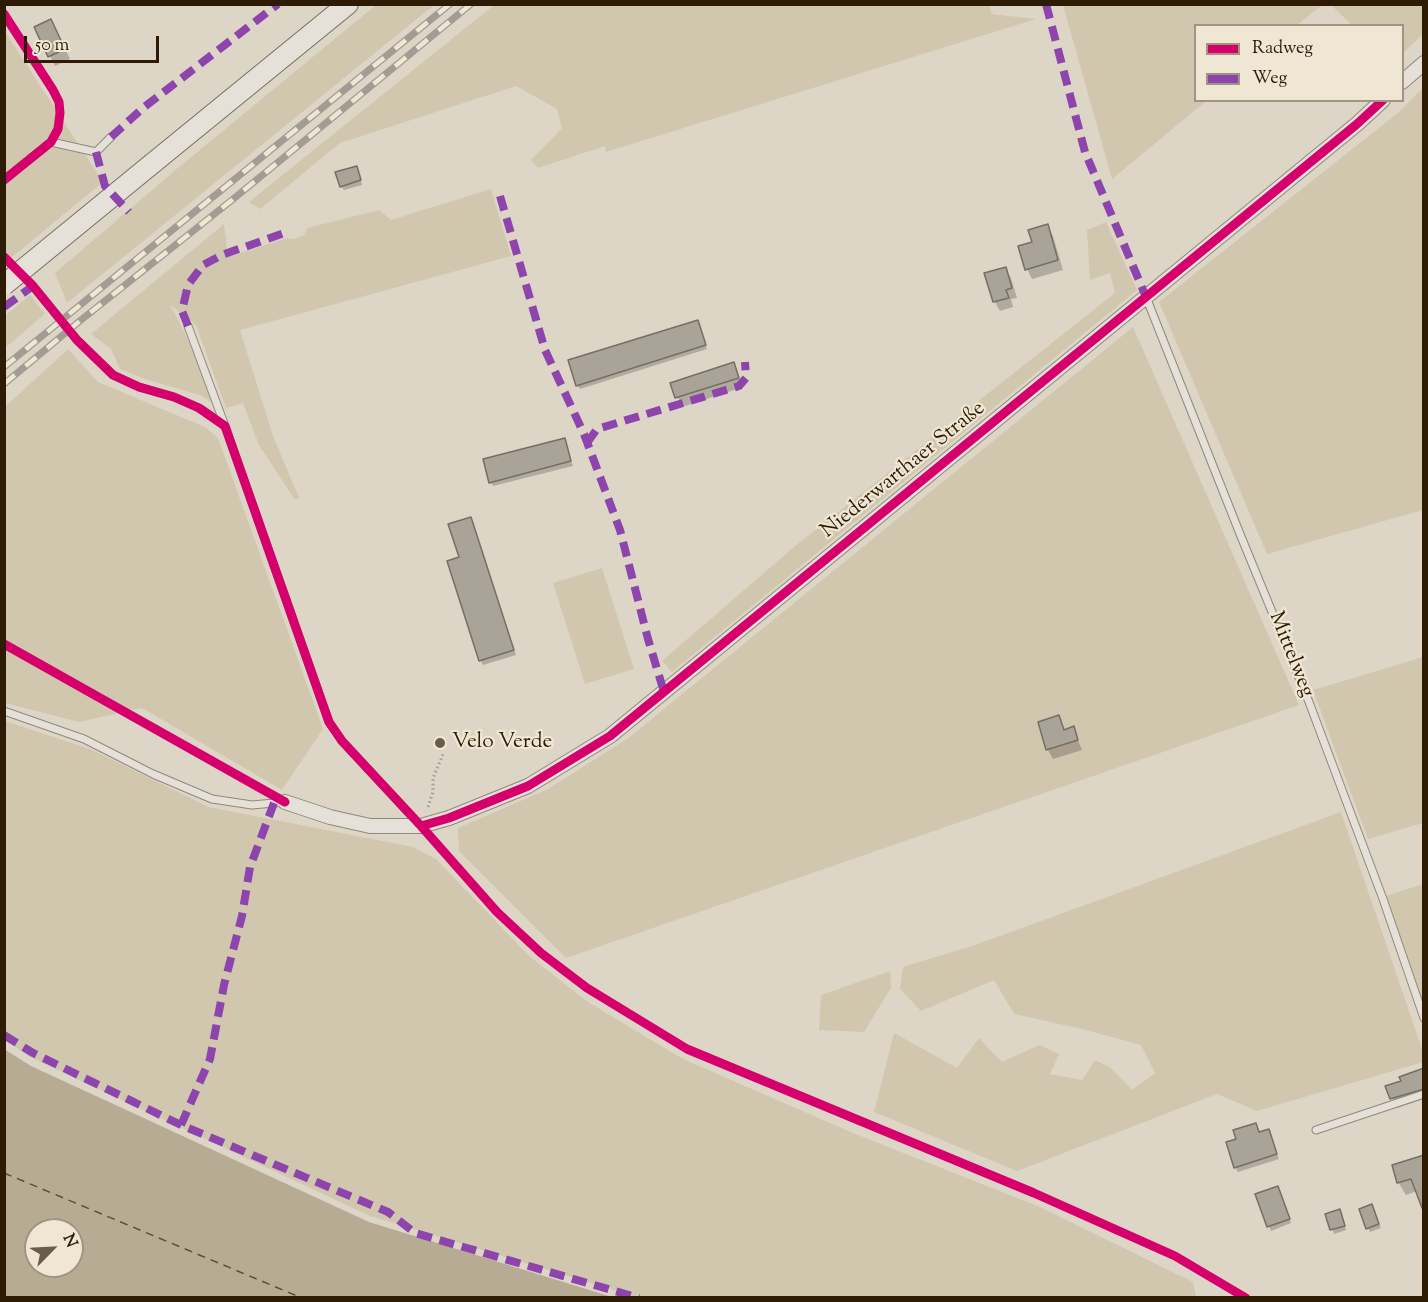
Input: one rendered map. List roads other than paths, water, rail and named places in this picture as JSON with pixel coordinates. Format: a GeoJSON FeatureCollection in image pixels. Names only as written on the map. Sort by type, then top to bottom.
{"type":"FeatureCollection","features":[{"type":"Feature","properties":{"kind":"main road"},"geometry":{"type":"LineString","coordinates":[[4,285],[348,4]]}},
{"type":"Feature","properties":{"kind":"street"},"geometry":{"type":"LineString","coordinates":[[1404,80],[1424,63]]}},
{"type":"Feature","properties":{"kind":"street","name":"Niederwarthaer Straße"},"geometry":{"type":"LineString","coordinates":[[285,802],[330,817],[370,826],[421,826],[528,786],[610,736],[1357,124],[1381,102]]}},
{"type":"Feature","properties":{"kind":"lane"},"geometry":{"type":"LineString","coordinates":[[4,180],[51,142],[96,152],[111,137]]}},
{"type":"Feature","properties":{"kind":"lane"},"geometry":{"type":"LineString","coordinates":[[4,257],[33,286],[77,340],[113,375],[199,408],[225,426]]}},
{"type":"Feature","properties":{"kind":"lane","name":"Mittelweg"},"geometry":{"type":"LineString","coordinates":[[1146,297],[1309,702],[1383,899],[1424,1018]]}},
{"type":"Feature","properties":{"kind":"lane"},"geometry":{"type":"LineString","coordinates":[[188,326],[329,722],[342,741],[421,826]]}},
{"type":"Feature","properties":{"kind":"lane"},"geometry":{"type":"LineString","coordinates":[[4,711],[84,739],[153,774],[212,799],[252,805],[285,802]]}},
{"type":"Feature","properties":{"kind":"lane"},"geometry":{"type":"LineString","coordinates":[[1316,1130],[1424,1094]]}},
{"type":"Feature","properties":{"kind":"railway"},"geometry":{"type":"LineString","coordinates":[[4,367],[450,4]]}},
{"type":"Feature","properties":{"kind":"railway"},"geometry":{"type":"LineString","coordinates":[[4,384],[471,4]]}},
{"type":"Feature","properties":{"kind":"place","name":"Velo Verde"},"geometry":{"type":"Point","coordinates":[440,743]}}]}
